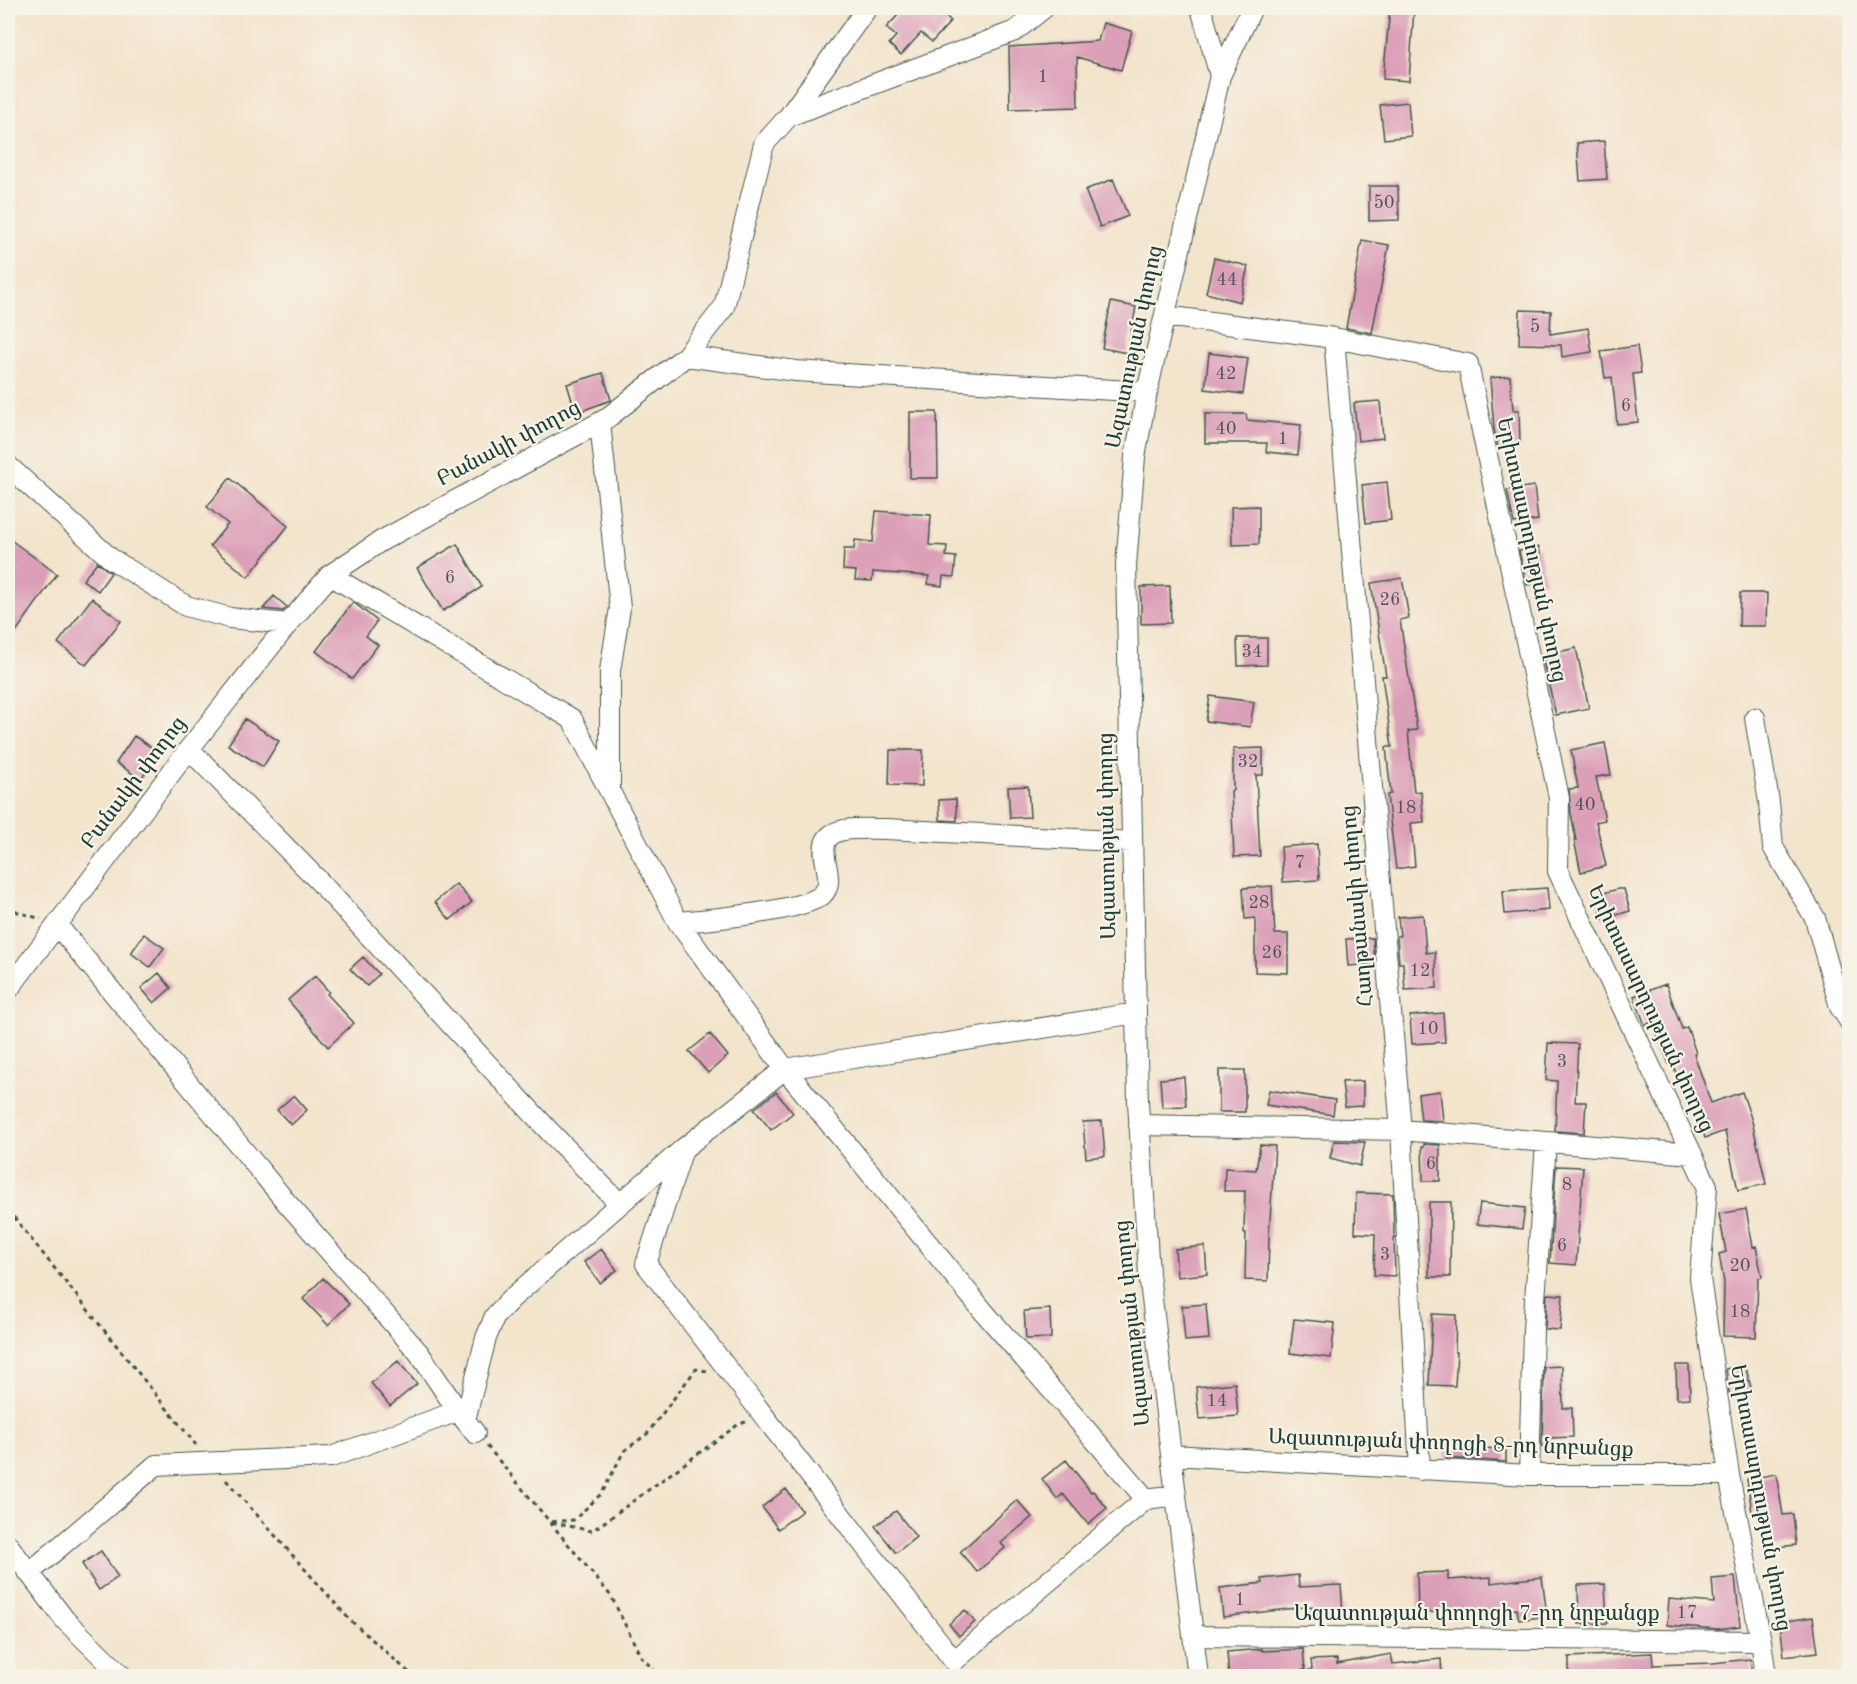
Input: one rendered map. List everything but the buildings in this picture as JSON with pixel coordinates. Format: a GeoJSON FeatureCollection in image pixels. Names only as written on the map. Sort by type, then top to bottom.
{"type":"FeatureCollection","features":[{"type":"Feature","properties":{"kind":"street"},"geometry":{"type":"LineString","coordinates":[[789,116],[867,8]]}},
{"type":"Feature","properties":{"kind":"street","name":"Բանակի փողոց"},"geometry":{"type":"LineString","coordinates":[[8,990],[189,749],[330,575],[381,541],[600,423],[686,356],[724,307],[764,144],[789,116],[1016,31],[1044,8]]}},
{"type":"Feature","properties":{"kind":"street"},"geometry":{"type":"LineString","coordinates":[[1201,8],[1220,76]]}},
{"type":"Feature","properties":{"kind":"street","name":"Ազատության փողոց"},"geometry":{"type":"LineString","coordinates":[[1198,1677],[1149,1275],[1139,1125],[1126,565],[1135,457],[1147,392],[1220,76],[1252,8]]}},
{"type":"Feature","properties":{"kind":"street"},"geometry":{"type":"LineString","coordinates":[[1165,316],[1334,338]]}},
{"type":"Feature","properties":{"kind":"street","name":"Երիտասարդության փողոց"},"geometry":{"type":"LineString","coordinates":[[1334,338],[1468,364],[1559,798],[1558,871],[1707,1186],[1700,1278],[1729,1475],[1766,1677]]}},
{"type":"Feature","properties":{"kind":"street","name":"Հաղթանակի փողոց"},"geometry":{"type":"LineString","coordinates":[[1334,338],[1401,1130],[1420,1470]]}},
{"type":"Feature","properties":{"kind":"street"},"geometry":{"type":"LineString","coordinates":[[686,356],[796,371],[1147,392]]}},
{"type":"Feature","properties":{"kind":"street"},"geometry":{"type":"LineString","coordinates":[[600,423],[620,608],[610,671],[610,791]]}},
{"type":"Feature","properties":{"kind":"street"},"geometry":{"type":"LineString","coordinates":[[8,466],[110,558],[186,606],[230,618],[288,624]]}},
{"type":"Feature","properties":{"kind":"street"},"geometry":{"type":"LineString","coordinates":[[330,575],[572,719],[678,922],[785,1069],[984,1312],[1146,1499]]}},
{"type":"Feature","properties":{"kind":"street"},"geometry":{"type":"LineString","coordinates":[[1755,718],[1769,802],[1773,847],[1815,918],[1840,1007],[1850,1022]]}},
{"type":"Feature","properties":{"kind":"street"},"geometry":{"type":"LineString","coordinates":[[189,749],[316,878],[550,1132],[620,1204]]}},
{"type":"Feature","properties":{"kind":"street"},"geometry":{"type":"LineString","coordinates":[[678,922],[759,913],[815,900],[824,893],[828,883],[824,850],[826,839],[833,833],[846,830],[886,829],[1132,842]]}},
{"type":"Feature","properties":{"kind":"street"},"geometry":{"type":"LineString","coordinates":[[57,924],[287,1203],[419,1353],[466,1421]]}},
{"type":"Feature","properties":{"kind":"street"},"geometry":{"type":"LineString","coordinates":[[466,1421],[486,1338],[495,1316],[512,1298],[683,1149],[785,1069],[1136,1013]]}},
{"type":"Feature","properties":{"kind":"street"},"geometry":{"type":"LineString","coordinates":[[1139,1125],[1401,1130],[1692,1154]]}},
{"type":"Feature","properties":{"kind":"street"},"geometry":{"type":"LineString","coordinates":[[1529,1475],[1533,1329],[1546,1143]]}},
{"type":"Feature","properties":{"kind":"street"},"geometry":{"type":"LineString","coordinates":[[683,1149],[646,1264],[954,1661],[1146,1499],[1176,1495]]}},
{"type":"Feature","properties":{"kind":"street"},"geometry":{"type":"LineString","coordinates":[[29,1573],[156,1465],[331,1457],[466,1421]]}},
{"type":"Feature","properties":{"kind":"street","name":"Ազատության փողոցի 8-րդ նրբանցք"},"geometry":{"type":"LineString","coordinates":[[1171,1455],[1529,1475],[1729,1475]]}},
{"type":"Feature","properties":{"kind":"street"},"geometry":{"type":"LineString","coordinates":[[8,1545],[65,1620],[122,1677]]}},
{"type":"Feature","properties":{"kind":"street","name":"Ազատության փողոցի 7-րդ նրբանցք"},"geometry":{"type":"LineString","coordinates":[[1193,1636],[1761,1641]]}},
{"type":"Feature","properties":{"kind":"path"},"geometry":{"type":"LineString","coordinates":[[8,905],[18,912],[57,924]]}},
{"type":"Feature","properties":{"kind":"path"},"geometry":{"type":"LineString","coordinates":[[550,1522],[574,1520],[602,1493],[624,1451],[647,1434],[696,1369],[732,1374]]}},
{"type":"Feature","properties":{"kind":"path"},"geometry":{"type":"LineString","coordinates":[[550,1522],[592,1531],[739,1424],[765,1417]]}},
{"type":"Feature","properties":{"kind":"path"},"geometry":{"type":"LineString","coordinates":[[466,1421],[611,1596],[640,1655],[659,1677]]}}]}
